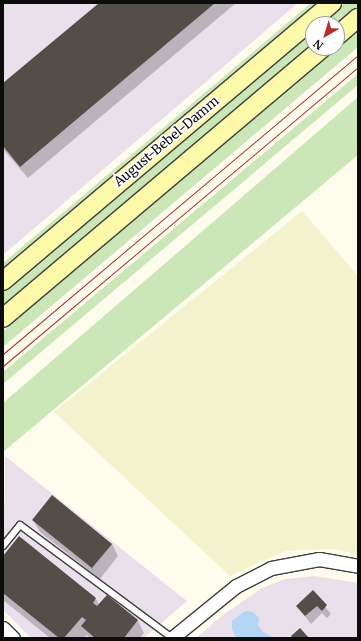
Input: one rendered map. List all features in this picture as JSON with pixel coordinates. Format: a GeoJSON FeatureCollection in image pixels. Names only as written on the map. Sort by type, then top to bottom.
{"type":"FeatureCollection","features":[{"type":"Feature","properties":{"kind":"main road","name":"August-Bebel-Damm"},"geometry":{"type":"LineString","coordinates":[[3,281],[332,3]]}},
{"type":"Feature","properties":{"kind":"main road"},"geometry":{"type":"LineString","coordinates":[[345,29],[358,18]]}},
{"type":"Feature","properties":{"kind":"main road"},"geometry":{"type":"LineString","coordinates":[[3,318],[313,56]]}},
{"type":"Feature","properties":{"kind":"street"},"geometry":{"type":"LineString","coordinates":[[172,638],[236,586],[261,572],[287,563],[319,559],[358,566]]}},
{"type":"Feature","properties":{"kind":"street"},"geometry":{"type":"LineString","coordinates":[[3,628],[13,638]]}},
{"type":"Feature","properties":{"kind":"lane"},"geometry":{"type":"LineString","coordinates":[[3,546],[20,525],[172,638]]}},
{"type":"Feature","properties":{"kind":"shaded area"},"geometry":{"type":"Polygon","coordinates":[[[3,3],[298,3],[3,255],[3,3]]]}},
{"type":"Feature","properties":{"kind":"shaded area"},"geometry":{"type":"Polygon","coordinates":[[[5,456],[187,601],[144,638],[31,638],[3,610],[5,456]]]}},
{"type":"Feature","properties":{"kind":"shaded area"},"geometry":{"type":"Polygon","coordinates":[[[315,576],[358,583],[358,638],[196,638],[223,615],[262,588],[285,579],[315,576]]]}},
{"type":"Feature","properties":{"kind":"green space"},"geometry":{"type":"Polygon","coordinates":[[[311,3],[317,3],[3,268],[3,263],[311,3]]]}},
{"type":"Feature","properties":{"kind":"green space"},"geometry":{"type":"Polygon","coordinates":[[[345,3],[358,3],[358,7],[345,18],[345,16],[330,16],[345,3]]]}},
{"type":"Feature","properties":{"kind":"green space"},"geometry":{"type":"Polygon","coordinates":[[[358,31],[358,47],[3,347],[3,331],[328,56],[345,56],[345,42],[358,31]]]}},
{"type":"Feature","properties":{"kind":"green space"},"geometry":{"type":"Polygon","coordinates":[[[305,37],[305,52],[3,307],[3,292],[305,37]]]}},
{"type":"Feature","properties":{"kind":"green space"},"geometry":{"type":"Polygon","coordinates":[[[358,74],[358,85],[3,384],[3,372],[358,74]]]}},
{"type":"Feature","properties":{"kind":"green space"},"geometry":{"type":"Polygon","coordinates":[[[358,97],[358,155],[3,452],[3,403],[358,97]]]}},
{"type":"Feature","properties":{"kind":"green space"},"geometry":{"type":"Polygon","coordinates":[[[302,211],[358,276],[358,554],[333,549],[285,551],[230,576],[54,412],[302,211]]]}},
{"type":"Feature","properties":{"kind":"water"},"geometry":{"type":"Polygon","coordinates":[[[245,611],[253,612],[259,618],[258,625],[262,631],[274,638],[239,638],[235,636],[232,629],[232,621],[245,611]]]}},
{"type":"Feature","properties":{"kind":"building"},"geometry":{"type":"Polygon","coordinates":[[[99,3],[215,3],[20,167],[3,146],[3,83],[99,3]]]}},
{"type":"Feature","properties":{"kind":"building"},"geometry":{"type":"Polygon","coordinates":[[[52,495],[112,544],[92,568],[32,520],[52,495]]]}},
{"type":"Feature","properties":{"kind":"building"},"geometry":{"type":"Polygon","coordinates":[[[19,536],[96,598],[93,603],[97,606],[107,595],[138,620],[124,638],[95,638],[81,626],[86,620],[82,617],[64,638],[59,638],[3,593],[3,556],[19,536]]]}},
{"type":"Feature","properties":{"kind":"building"},"geometry":{"type":"Polygon","coordinates":[[[313,590],[327,605],[322,611],[317,606],[305,616],[296,606],[313,590]]]}},
{"type":"Feature","properties":{"kind":"building"},"geometry":{"type":"Polygon","coordinates":[[[300,628],[309,638],[293,638],[291,636],[300,628]]]}},
{"type":"Feature","properties":{"kind":"tram line"},"geometry":{"type":"LineString","coordinates":[[3,354],[358,55]]}},
{"type":"Feature","properties":{"kind":"tram line"},"geometry":{"type":"LineString","coordinates":[[3,366],[358,67]]}}]}
